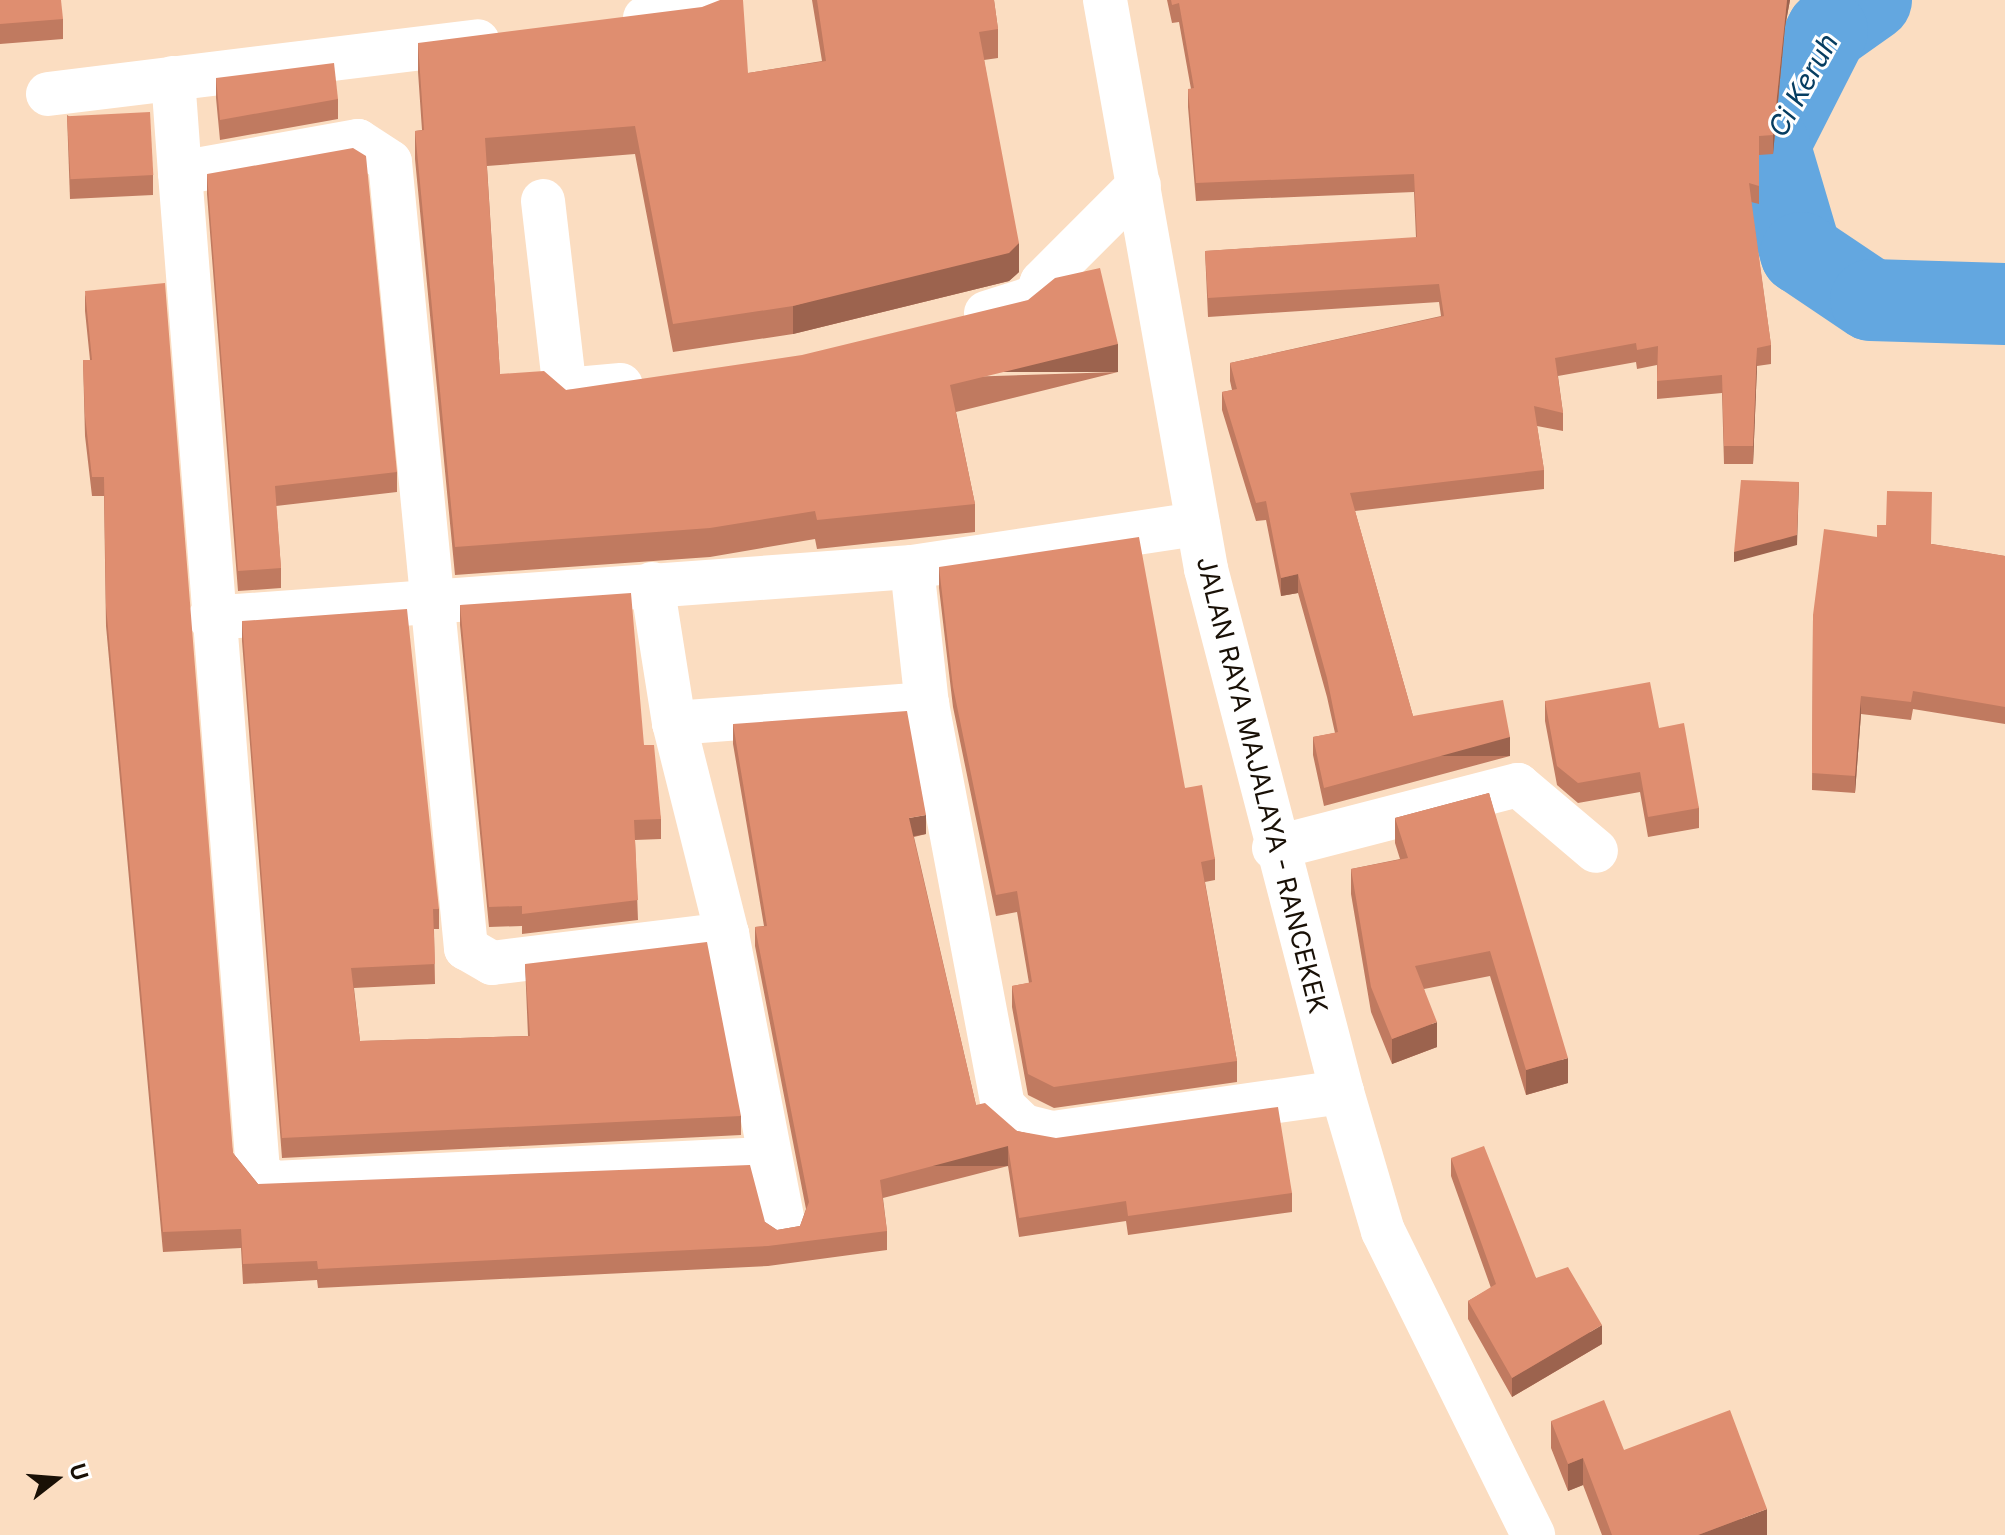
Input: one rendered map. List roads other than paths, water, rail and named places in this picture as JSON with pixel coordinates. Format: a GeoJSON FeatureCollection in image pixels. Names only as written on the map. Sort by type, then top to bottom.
{"type":"FeatureCollection","features":[{"type":"Feature","properties":{"kind":"street"},"geometry":{"type":"LineString","coordinates":[[607,23],[699,11],[711,0]]}},
{"type":"Feature","properties":{"kind":"street","name":"JALAN RAYA MAJALAYA - RANCEKEK"},"geometry":{"type":"LineString","coordinates":[[1105,0],[1198,524],[1274,848],[1342,1092],[1383,1231],[1533,1535]]}},
{"type":"Feature","properties":{"kind":"street"},"geometry":{"type":"LineString","coordinates":[[48,94],[516,36]]}},
{"type":"Feature","properties":{"kind":"street"},"geometry":{"type":"LineString","coordinates":[[173,78],[210,618],[263,1178],[769,1159]]}},
{"type":"Feature","properties":{"kind":"street"},"geometry":{"type":"LineString","coordinates":[[180,173],[358,141],[390,162],[429,597],[466,948],[475,959],[492,963],[727,934]]}},
{"type":"Feature","properties":{"kind":"street"},"geometry":{"type":"LineString","coordinates":[[947,323],[1036,297],[1042,282],[1139,185]]}},
{"type":"Feature","properties":{"kind":"street"},"geometry":{"type":"LineString","coordinates":[[543,201],[565,390],[663,379]]}},
{"type":"Feature","properties":{"kind":"street"},"geometry":{"type":"LineString","coordinates":[[210,618],[429,597],[912,567],[1198,524]]}},
{"type":"Feature","properties":{"kind":"street"},"geometry":{"type":"LineString","coordinates":[[912,567],[927,704],[1003,1106],[1024,1126],[1053,1133],[1342,1092]]}},
{"type":"Feature","properties":{"kind":"street"},"geometry":{"type":"LineString","coordinates":[[652,584],[674,723],[727,934],[784,1226]]}},
{"type":"Feature","properties":{"kind":"street"},"geometry":{"type":"LineString","coordinates":[[674,723],[927,704]]}},
{"type":"Feature","properties":{"kind":"street"},"geometry":{"type":"LineString","coordinates":[[1274,848],[1518,785],[1596,851]]}},
{"type":"Feature","properties":{"kind":"waterway","name":"Ci Keruh"},"geometry":{"type":"LineString","coordinates":[[1871,0],[1827,31],[1769,145],[1801,253],[1871,300],[2005,304]]}}]}
